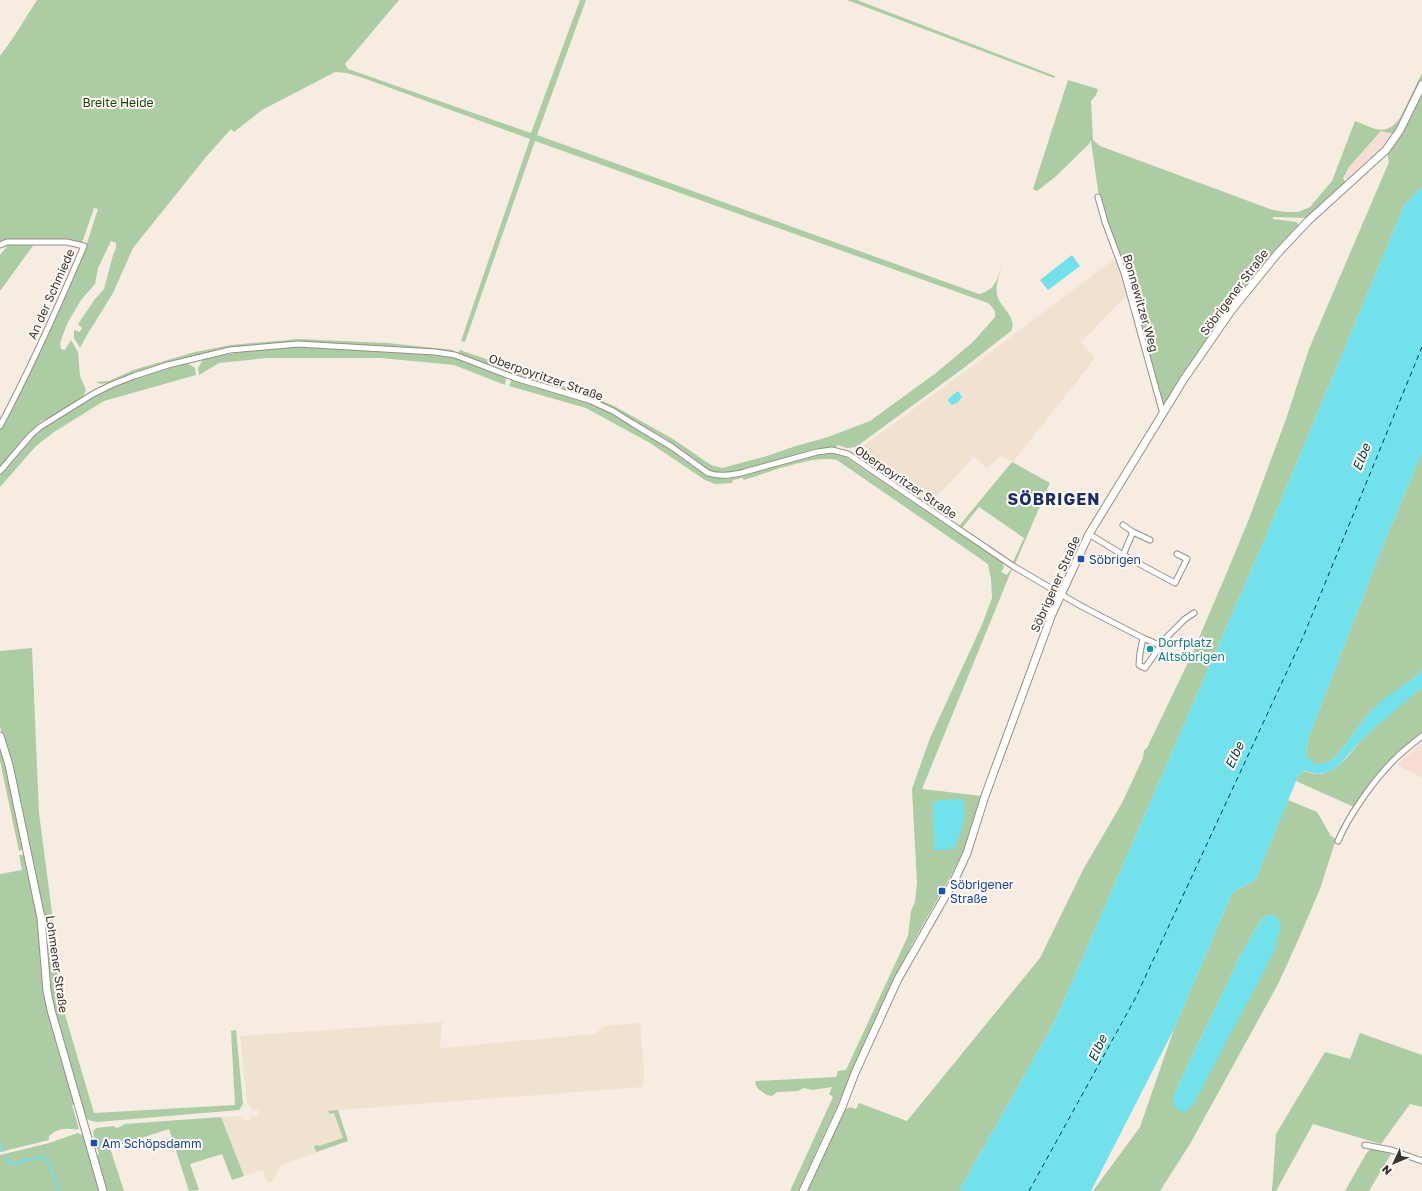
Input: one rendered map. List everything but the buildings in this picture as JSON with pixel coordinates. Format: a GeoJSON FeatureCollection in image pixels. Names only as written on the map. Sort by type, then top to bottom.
{"type":"FeatureCollection","features":[{"type":"Feature","properties":{"kind":"street","name":"Söbrigener Straße"},"geometry":{"type":"LineString","coordinates":[[802,1191],[842,1107],[855,1073],[898,979],[954,881],[967,853],[985,796],[1049,621],[1077,557],[1089,534],[1184,379],[1231,311],[1277,254],[1308,221],[1386,150],[1400,130],[1422,85]]}},
{"type":"Feature","properties":{"kind":"street","name":"Bonnewitzer Weg"},"geometry":{"type":"LineString","coordinates":[[1098,197],[1105,222],[1124,274],[1163,414]]}},
{"type":"Feature","properties":{"kind":"street","name":"An der Schmiede"},"geometry":{"type":"LineString","coordinates":[[0,245],[7,242],[67,242],[84,246],[57,309],[15,398],[0,426]]}},
{"type":"Feature","properties":{"kind":"street","name":"Oberpoyritzer Straße"},"geometry":{"type":"LineString","coordinates":[[0,471],[30,436],[40,427],[93,394],[111,385],[168,365],[230,350],[298,344],[434,352],[454,355],[508,374],[515,378],[589,400],[613,412],[672,447],[713,475],[720,476],[741,473],[817,452],[832,450],[848,454],[1012,566],[1081,606],[1159,645]]}},
{"type":"Feature","properties":{"kind":"street"},"geometry":{"type":"LineString","coordinates":[[1123,525],[1133,532],[1150,540]]}},
{"type":"Feature","properties":{"kind":"street"},"geometry":{"type":"LineString","coordinates":[[1123,555],[1133,532]]}},
{"type":"Feature","properties":{"kind":"street","name":"Söbrigener Straße"},"geometry":{"type":"LineString","coordinates":[[1089,534],[1123,555],[1175,583],[1187,560],[1177,554]]}},
{"type":"Feature","properties":{"kind":"street"},"geometry":{"type":"LineString","coordinates":[[1143,638],[1139,665],[1145,668],[1159,648],[1159,645],[1185,619],[1194,613]]}},
{"type":"Feature","properties":{"kind":"street","name":"Lohmener Straße"},"geometry":{"type":"LineString","coordinates":[[0,736],[8,765],[41,918],[47,991],[51,1010],[103,1191]]}},
{"type":"Feature","properties":{"kind":"street"},"geometry":{"type":"LineString","coordinates":[[1338,842],[1352,814],[1387,768],[1398,756],[1422,736]]}},
{"type":"Feature","properties":{"kind":"street"},"geometry":{"type":"LineString","coordinates":[[1365,1145],[1391,1150],[1422,1161]]}},
{"type":"Feature","properties":{"kind":"shaded area"},"geometry":{"type":"Polygon","coordinates":[[[1382,131],[1394,134],[1384,147],[1349,181],[1346,177],[1343,178],[1349,167],[1382,131]]]}},
{"type":"Feature","properties":{"kind":"shaded area"},"geometry":{"type":"Polygon","coordinates":[[[1113,260],[1119,264],[1128,294],[1081,342],[1095,358],[1013,462],[1001,456],[987,468],[974,457],[928,506],[855,456],[855,452],[1113,260]]]}},
{"type":"Feature","properties":{"kind":"shaded area"},"geometry":{"type":"Polygon","coordinates":[[[1422,742],[1422,778],[1397,765],[1422,742]]]}},
{"type":"Feature","properties":{"kind":"shaded area"},"geometry":{"type":"Polygon","coordinates":[[[442,1022],[440,1048],[595,1034],[604,1026],[640,1023],[644,1073],[643,1087],[338,1110],[348,1141],[279,1166],[272,1182],[267,1183],[263,1170],[244,1176],[221,1117],[239,1116],[245,1121],[249,1120],[252,1116],[259,1115],[259,1111],[252,1109],[247,1103],[240,1036],[442,1022]]]}},
{"type":"Feature","properties":{"kind":"green space","name":"Breite Heide"},"geometry":{"type":"Polygon","coordinates":[[[37,0],[399,0],[345,64],[348,69],[531,133],[580,0],[586,0],[537,135],[979,294],[989,290],[992,287],[997,279],[1002,264],[997,283],[997,295],[1010,317],[1013,326],[1011,331],[965,367],[856,447],[847,448],[838,445],[835,448],[817,450],[741,471],[720,473],[708,471],[666,439],[588,397],[518,377],[512,372],[499,366],[491,365],[457,354],[460,350],[589,395],[614,406],[673,439],[711,465],[722,468],[828,437],[870,421],[936,373],[973,342],[995,317],[994,309],[988,303],[535,141],[465,342],[461,341],[530,139],[366,79],[347,73],[335,72],[262,110],[234,132],[231,129],[206,157],[133,248],[113,293],[80,348],[74,338],[74,330],[80,332],[82,328],[78,324],[95,299],[104,289],[116,248],[116,243],[111,241],[98,268],[95,284],[81,300],[68,322],[60,344],[61,349],[65,350],[71,340],[78,352],[80,376],[86,390],[83,397],[54,416],[41,421],[20,442],[0,468],[0,430],[86,246],[98,209],[94,208],[82,243],[7,240],[0,242],[0,56],[37,0]]]}},
{"type":"Feature","properties":{"kind":"green space"},"geometry":{"type":"Polygon","coordinates":[[[847,0],[857,0],[1055,76],[1054,78],[847,0]]]}},
{"type":"Feature","properties":{"kind":"green space"},"geometry":{"type":"Polygon","coordinates":[[[1422,73],[1422,82],[1394,134],[1381,131],[1349,167],[1343,178],[1346,183],[1306,218],[1273,217],[1273,219],[1297,222],[1299,226],[1244,289],[1196,356],[1167,403],[1162,405],[1099,197],[1091,141],[1054,178],[1037,191],[1033,189],[1068,80],[1098,89],[1096,95],[1091,101],[1093,140],[1100,146],[1273,210],[1298,212],[1310,207],[1332,181],[1355,121],[1379,130],[1384,130],[1395,124],[1400,118],[1422,73]]]}},
{"type":"Feature","properties":{"kind":"green space"},"geometry":{"type":"Polygon","coordinates":[[[1422,91],[1422,186],[1404,206],[1266,536],[1055,1021],[959,1191],[805,1191],[843,1111],[850,1107],[856,1109],[859,1103],[907,1121],[1040,958],[1084,868],[1122,803],[1143,758],[1144,750],[1147,748],[1193,652],[1249,519],[1286,419],[1309,349],[1389,162],[1387,152],[1422,91]]]}},
{"type":"Feature","properties":{"kind":"green space"},"geometry":{"type":"Polygon","coordinates":[[[35,243],[0,291],[0,255],[8,245],[35,243]]]}},
{"type":"Feature","properties":{"kind":"green space"},"geometry":{"type":"Polygon","coordinates":[[[299,339],[387,343],[454,350],[453,353],[385,346],[298,343],[268,344],[230,349],[133,374],[107,383],[101,384],[95,382],[109,381],[133,370],[195,352],[231,345],[299,339]]]}},
{"type":"Feature","properties":{"kind":"green space"},"geometry":{"type":"Polygon","coordinates":[[[299,346],[433,354],[455,358],[502,374],[506,379],[505,385],[454,365],[381,358],[267,358],[219,363],[199,375],[198,368],[203,359],[227,354],[299,346]]]}},
{"type":"Feature","properties":{"kind":"green space"},"geometry":{"type":"Polygon","coordinates":[[[187,363],[195,368],[196,375],[104,401],[54,432],[36,446],[0,487],[0,475],[31,437],[42,429],[95,395],[109,388],[134,378],[187,363]]]}},
{"type":"Feature","properties":{"kind":"green space"},"geometry":{"type":"Polygon","coordinates":[[[513,380],[550,390],[598,406],[630,423],[698,469],[712,476],[729,477],[818,454],[831,453],[842,455],[1002,562],[1004,567],[1001,572],[1007,575],[1012,569],[922,789],[982,796],[963,852],[911,946],[798,1191],[790,1191],[833,1097],[829,1094],[832,1087],[812,1090],[804,1088],[798,1091],[777,1092],[772,1096],[767,1095],[758,1089],[755,1083],[756,1081],[836,1077],[838,1071],[846,1070],[908,936],[911,911],[915,902],[917,883],[912,789],[930,738],[981,627],[992,598],[991,579],[988,564],[837,460],[827,459],[803,462],[744,480],[742,478],[733,480],[732,483],[715,484],[705,480],[650,443],[586,408],[509,386],[513,380]]]}},
{"type":"Feature","properties":{"kind":"green space"},"geometry":{"type":"Polygon","coordinates":[[[1422,452],[1422,669],[1415,677],[1369,713],[1335,758],[1322,764],[1315,764],[1306,757],[1308,739],[1382,548],[1422,452]]]}},
{"type":"Feature","properties":{"kind":"green space"},"geometry":{"type":"Polygon","coordinates":[[[1012,462],[1050,483],[1015,564],[1013,562],[1024,538],[979,507],[962,528],[959,526],[1012,462]]]}},
{"type":"Feature","properties":{"kind":"green space"},"geometry":{"type":"Polygon","coordinates":[[[32,648],[39,813],[53,920],[61,1001],[94,1113],[235,1105],[231,1031],[236,1030],[243,1104],[239,1110],[97,1122],[89,1120],[85,1116],[54,1009],[45,922],[10,757],[0,727],[0,651],[32,648]]]}},
{"type":"Feature","properties":{"kind":"green space"},"geometry":{"type":"Polygon","coordinates":[[[1422,687],[1422,733],[1397,754],[1374,780],[1354,807],[1296,781],[1298,776],[1303,772],[1314,774],[1323,773],[1331,770],[1341,763],[1371,730],[1422,687]]]}},
{"type":"Feature","properties":{"kind":"green space"},"geometry":{"type":"Polygon","coordinates":[[[0,747],[8,774],[23,849],[19,851],[0,761],[0,747]]]}},
{"type":"Feature","properties":{"kind":"green space"},"geometry":{"type":"Polygon","coordinates":[[[1288,800],[1317,812],[1331,836],[1336,839],[1320,889],[1278,984],[1190,1144],[1160,1191],[1093,1191],[1140,1127],[1174,1029],[1232,893],[1256,879],[1288,800]],[[1272,915],[1266,916],[1261,920],[1242,952],[1175,1092],[1194,1103],[1278,935],[1281,927],[1272,915]]]}},
{"type":"Feature","properties":{"kind":"green space"},"geometry":{"type":"Polygon","coordinates":[[[19,855],[24,855],[38,923],[44,986],[75,1104],[72,1105],[79,1129],[61,1129],[49,1136],[49,1140],[0,1152],[0,874],[22,870],[19,855]]]}},
{"type":"Feature","properties":{"kind":"green space"},"geometry":{"type":"Polygon","coordinates":[[[1360,1033],[1422,1055],[1422,1107],[1410,1104],[1381,1144],[1313,1124],[1276,1191],[1272,1191],[1276,1134],[1325,1052],[1350,1059],[1360,1033]]]}},
{"type":"Feature","properties":{"kind":"green space"},"geometry":{"type":"Polygon","coordinates":[[[338,1110],[348,1141],[316,1152],[314,1146],[319,1146],[343,1138],[334,1113],[330,1114],[328,1111],[338,1110]]]}},
{"type":"Feature","properties":{"kind":"green space"},"geometry":{"type":"Polygon","coordinates":[[[221,1117],[244,1176],[232,1180],[222,1154],[190,1164],[199,1190],[189,1191],[169,1129],[110,1148],[124,1191],[107,1191],[97,1155],[99,1154],[93,1132],[96,1128],[114,1126],[116,1128],[125,1124],[221,1117]]]}},
{"type":"Feature","properties":{"kind":"green space"},"geometry":{"type":"Polygon","coordinates":[[[78,1133],[84,1136],[99,1191],[0,1191],[0,1155],[49,1143],[78,1133]]]}},
{"type":"Feature","properties":{"kind":"green space"},"geometry":{"type":"Polygon","coordinates":[[[1371,1148],[1391,1154],[1369,1191],[1345,1191],[1366,1154],[1371,1148]]]}},
{"type":"Feature","properties":{"kind":"water","name":"Elbe"},"geometry":{"type":"Polygon","coordinates":[[[1422,186],[1422,452],[1382,548],[1308,739],[1306,757],[1315,764],[1322,764],[1335,758],[1369,713],[1384,699],[1415,677],[1422,669],[1422,687],[1364,737],[1339,765],[1328,772],[1317,774],[1306,771],[1302,772],[1298,776],[1256,879],[1232,893],[1174,1029],[1091,1191],[959,1191],[1055,1021],[1266,536],[1404,206],[1422,186]]]}},
{"type":"Feature","properties":{"kind":"water"},"geometry":{"type":"Polygon","coordinates":[[[1072,255],[1080,266],[1048,290],[1040,280],[1072,255]]]}},
{"type":"Feature","properties":{"kind":"water"},"geometry":{"type":"Polygon","coordinates":[[[958,391],[962,397],[958,402],[952,405],[948,401],[949,398],[958,391]]]}},
{"type":"Feature","properties":{"kind":"water"},"geometry":{"type":"Polygon","coordinates":[[[963,800],[965,813],[963,825],[954,849],[934,850],[933,801],[963,800]]]}},
{"type":"Feature","properties":{"kind":"water"},"geometry":{"type":"Polygon","coordinates":[[[1272,915],[1276,917],[1281,927],[1272,956],[1194,1103],[1187,1111],[1178,1110],[1173,1104],[1175,1092],[1242,952],[1261,920],[1266,916],[1272,915]]]}},
{"type":"Feature","properties":{"kind":"waterway"},"geometry":{"type":"LineString","coordinates":[[0,1145],[3,1151]]}},
{"type":"Feature","properties":{"kind":"waterway"},"geometry":{"type":"LineString","coordinates":[[7,1158],[10,1164],[44,1157],[50,1165],[59,1191]]}},
{"type":"Feature","properties":{"kind":"ferry route"},"geometry":{"type":"LineString","coordinates":[[1029,1191],[1135,999],[1303,637],[1422,347]]}},
{"type":"Feature","properties":{"kind":"place","name":"Söbrigen"},"geometry":{"type":"Point","coordinates":[1081,559]}},
{"type":"Feature","properties":{"kind":"place","name":"Dorfplatz Altsöbrigen"},"geometry":{"type":"Point","coordinates":[1150,649]}},
{"type":"Feature","properties":{"kind":"place","name":"Söbrigener Straße"},"geometry":{"type":"Point","coordinates":[942,891]}},
{"type":"Feature","properties":{"kind":"place","name":"Am Schöpsdamm"},"geometry":{"type":"Point","coordinates":[94,1143]}},
{"type":"Feature","properties":{"kind":"district","name":"SÖBRIGEN"},"geometry":{"type":"Point","coordinates":[1054,499]}}]}
